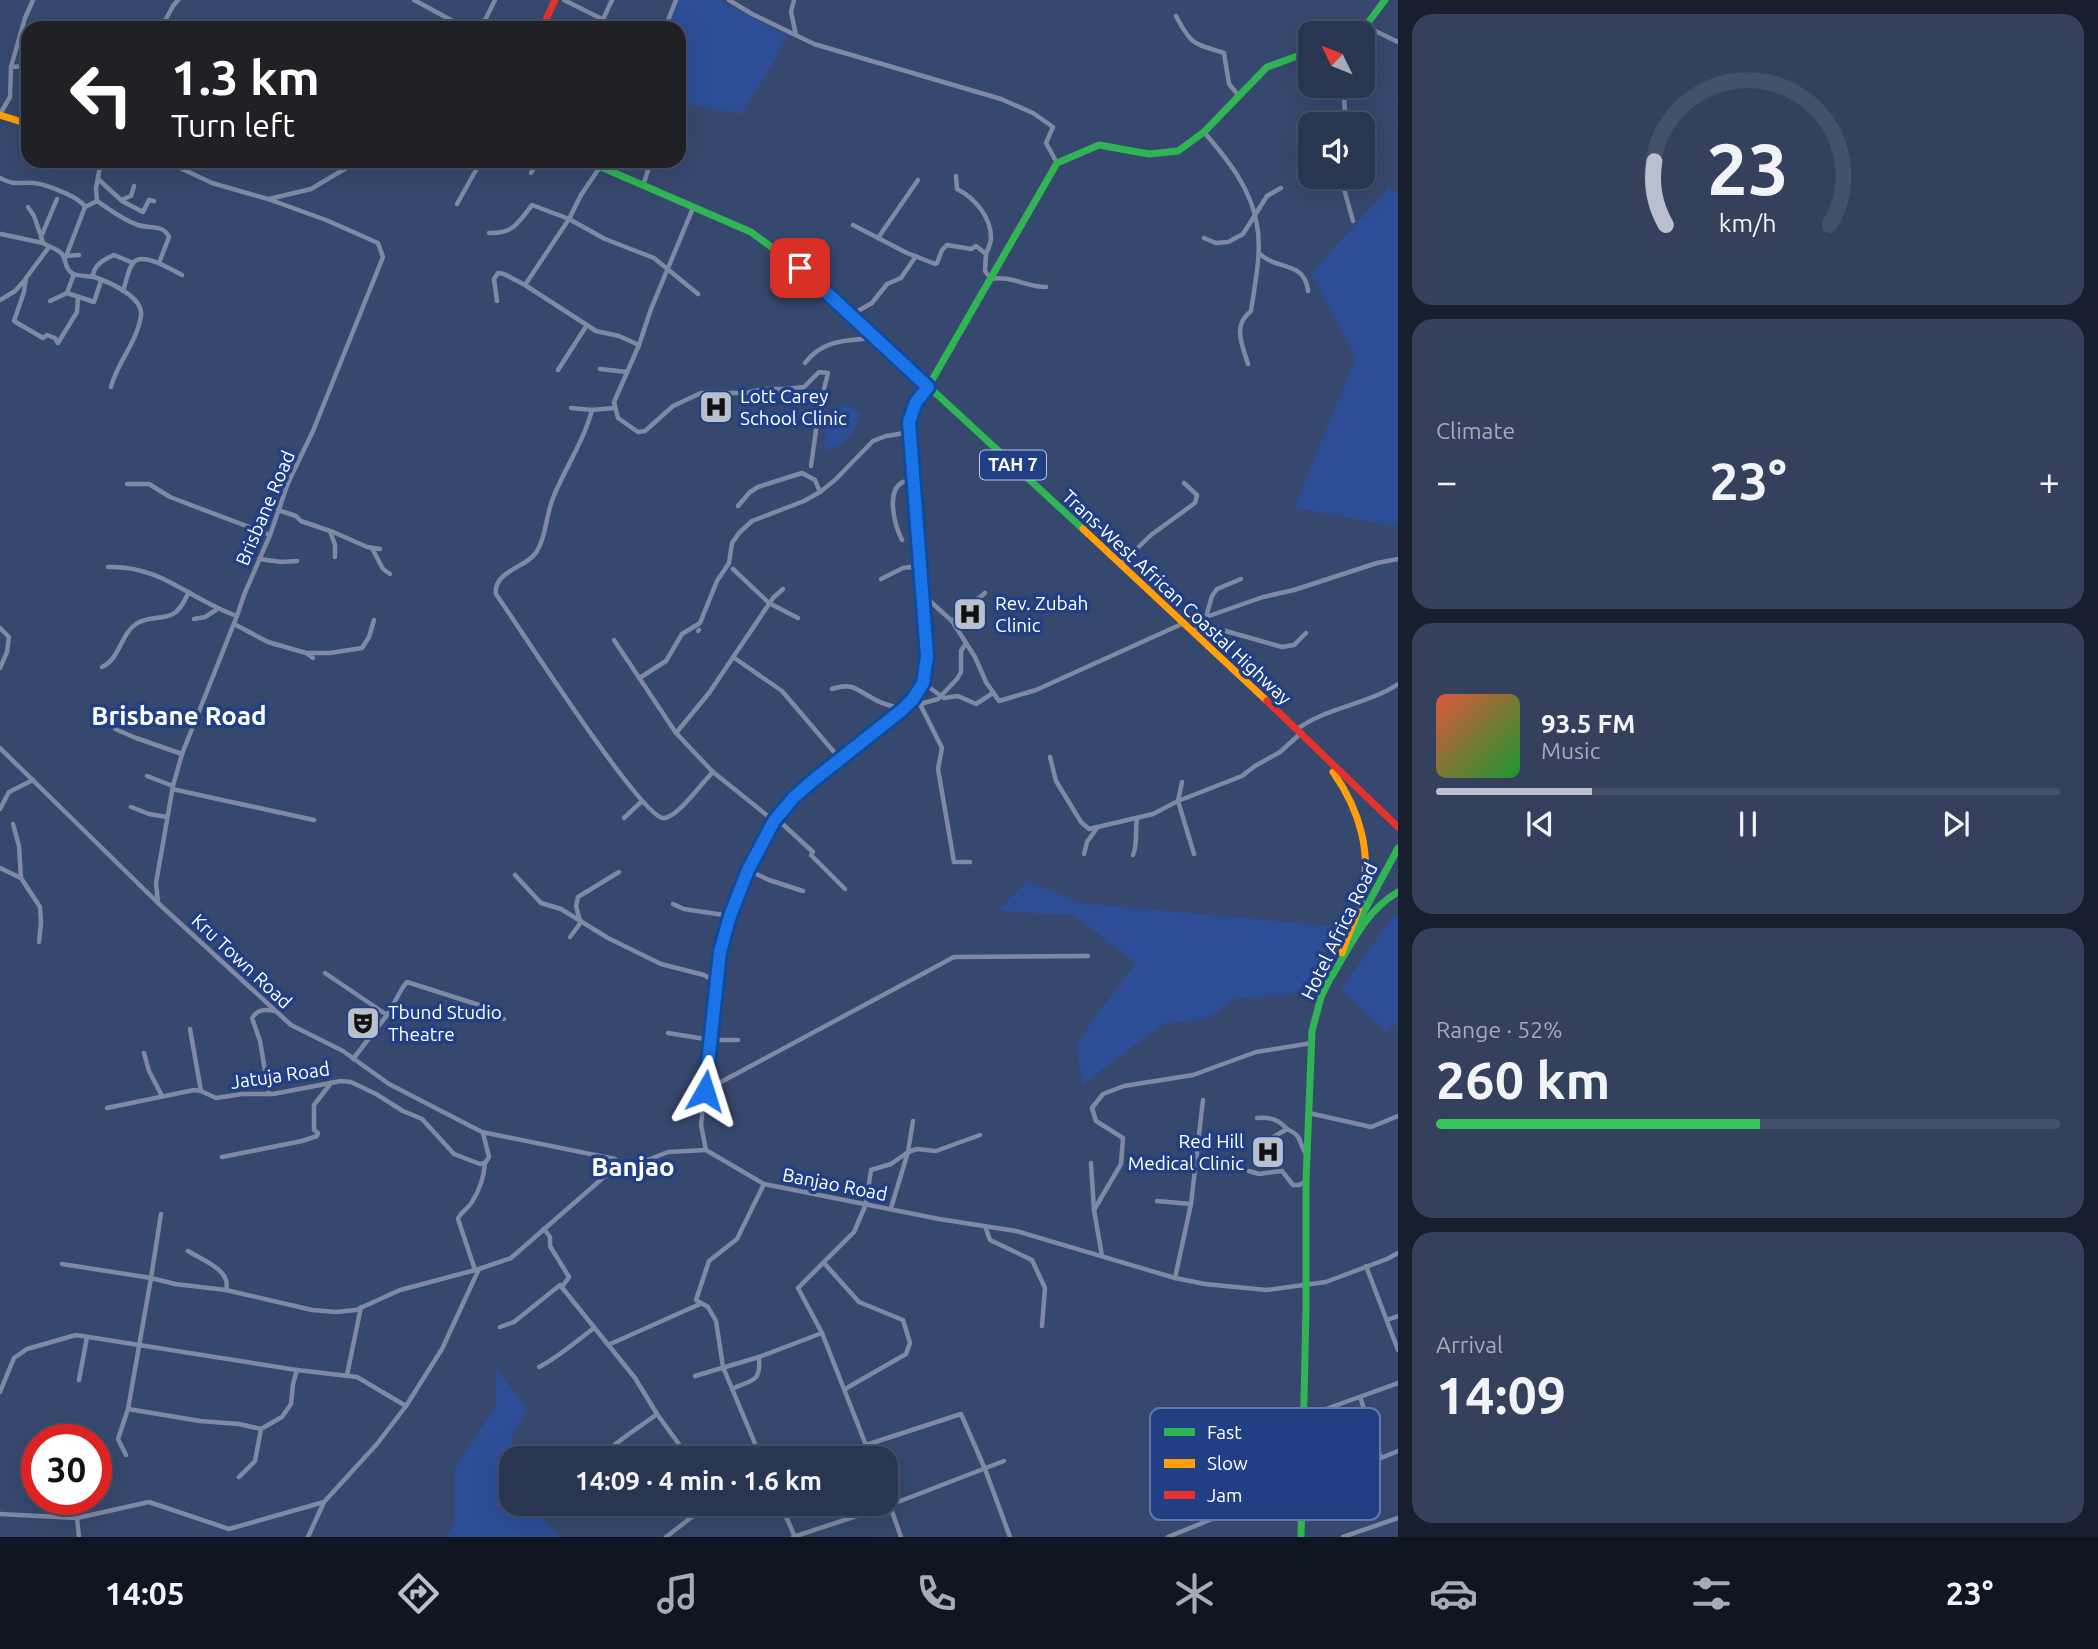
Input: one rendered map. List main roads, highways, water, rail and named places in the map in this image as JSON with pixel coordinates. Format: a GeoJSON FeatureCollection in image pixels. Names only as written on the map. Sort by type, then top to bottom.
{"type":"FeatureCollection","features":[{"type":"Feature","properties":{"kind":"main road"},"geometry":{"type":"LineString","coordinates":[[545,21],[555,0]]}},
{"type":"Feature","properties":{"kind":"main road"},"geometry":{"type":"LineString","coordinates":[[1369,21],[1385,0]]}},
{"type":"Feature","properties":{"kind":"main road"},"geometry":{"type":"LineString","coordinates":[[928,387],[1057,163],[1099,145],[1149,154],[1178,151],[1204,132],[1267,67],[1298,56]]}},
{"type":"Feature","properties":{"kind":"main road"},"geometry":{"type":"LineString","coordinates":[[0,114],[21,122]]}},
{"type":"Feature","properties":{"kind":"main road","name":"Trans-West African Coastal Highway"},"geometry":{"type":"LineString","coordinates":[[609,168],[643,186],[727,220],[769,244],[800,268],[1184,622],[1398,827]]}},
{"type":"Feature","properties":{"kind":"main road"},"geometry":{"type":"LineString","coordinates":[[1300,734],[1344,786],[1354,806],[1364,843],[1363,891],[1342,953]]}},
{"type":"Feature","properties":{"kind":"main road","name":"Hotel Africa Road"},"geometry":{"type":"LineString","coordinates":[[1301,1408],[1308,1113],[1315,1018],[1321,997],[1342,953],[1398,848]]}},
{"type":"Feature","properties":{"kind":"main road"},"geometry":{"type":"LineString","coordinates":[[1332,975],[1368,917],[1386,898],[1398,892]]}},
{"type":"Feature","properties":{"kind":"main road","name":"Hotel Africa Road"},"geometry":{"type":"LineString","coordinates":[[1301,1394],[1302,1408]]}},
{"type":"Feature","properties":{"kind":"place","name":"Lott Carey School Clinic"},"geometry":{"type":"Point","coordinates":[716,407]}},
{"type":"Feature","properties":{"kind":"place","name":"Rev. Zubah Clinic"},"geometry":{"type":"Point","coordinates":[970,614]}},
{"type":"Feature","properties":{"kind":"place","name":"Tbund Studio Theatre"},"geometry":{"type":"Point","coordinates":[363,1023]}},
{"type":"Feature","properties":{"kind":"place","name":"Red Hill Medical Clinic"},"geometry":{"type":"Point","coordinates":[1268,1152]}},
{"type":"Feature","properties":{"kind":"district","name":"Brisbane Road"},"geometry":{"type":"Point","coordinates":[179,716]}},
{"type":"Feature","properties":{"kind":"district","name":"Banjao"},"geometry":{"type":"Point","coordinates":[633,1167]}}]}
